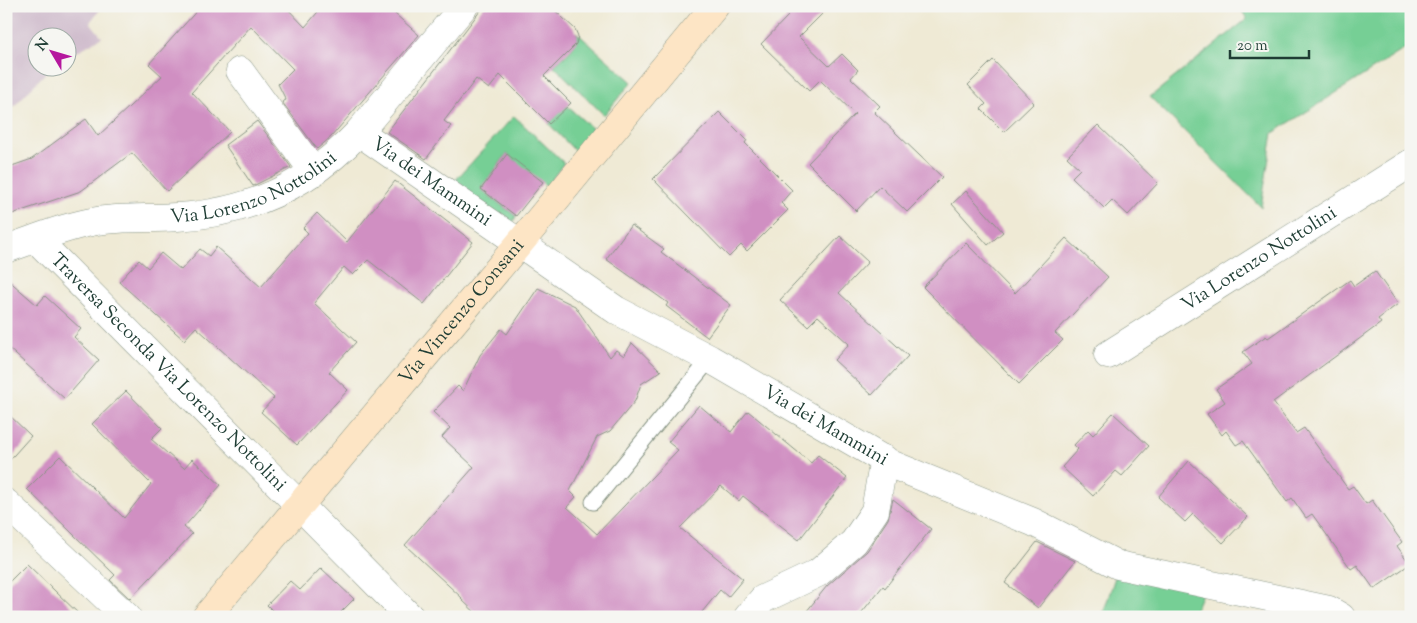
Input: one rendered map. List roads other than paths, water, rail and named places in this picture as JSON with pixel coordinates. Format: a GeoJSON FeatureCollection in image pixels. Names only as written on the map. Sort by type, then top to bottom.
{"type":"FeatureCollection","features":[{"type":"Feature","properties":{"kind":"street","name":"Via Lorenzo Nottolini"},"geometry":{"type":"LineString","coordinates":[[6,249],[69,227],[98,221],[180,217],[220,212],[250,205],[283,191],[314,172],[344,149],[464,6]]}},
{"type":"Feature","properties":{"kind":"street","name":"Via Vincenzo Consani"},"geometry":{"type":"LineString","coordinates":[[206,617],[519,244],[715,6]]}},
{"type":"Feature","properties":{"kind":"street"},"geometry":{"type":"LineString","coordinates":[[240,72],[314,172]]}},
{"type":"Feature","properties":{"kind":"street","name":"Via dei Mammini"},"geometry":{"type":"LineString","coordinates":[[359,132],[616,310],[710,359],[893,465],[1033,522],[1118,565],[1330,610],[1341,617]]}},
{"type":"Feature","properties":{"kind":"street","name":"Via Lorenzo Nottolini"},"geometry":{"type":"LineString","coordinates":[[1108,355],[1411,163]]}},
{"type":"Feature","properties":{"kind":"street","name":"Traversa Seconda Via Lorenzo Nottolini"},"geometry":{"type":"LineString","coordinates":[[36,239],[410,617]]}},
{"type":"Feature","properties":{"kind":"street"},"geometry":{"type":"LineString","coordinates":[[748,617],[763,599],[818,573],[854,542],[875,511],[884,459]]}},
{"type":"Feature","properties":{"kind":"street"},"geometry":{"type":"LineString","coordinates":[[6,502],[127,617]]}},
{"type":"Feature","properties":{"kind":"lane"},"geometry":{"type":"LineString","coordinates":[[593,502],[710,359]]}}]}
